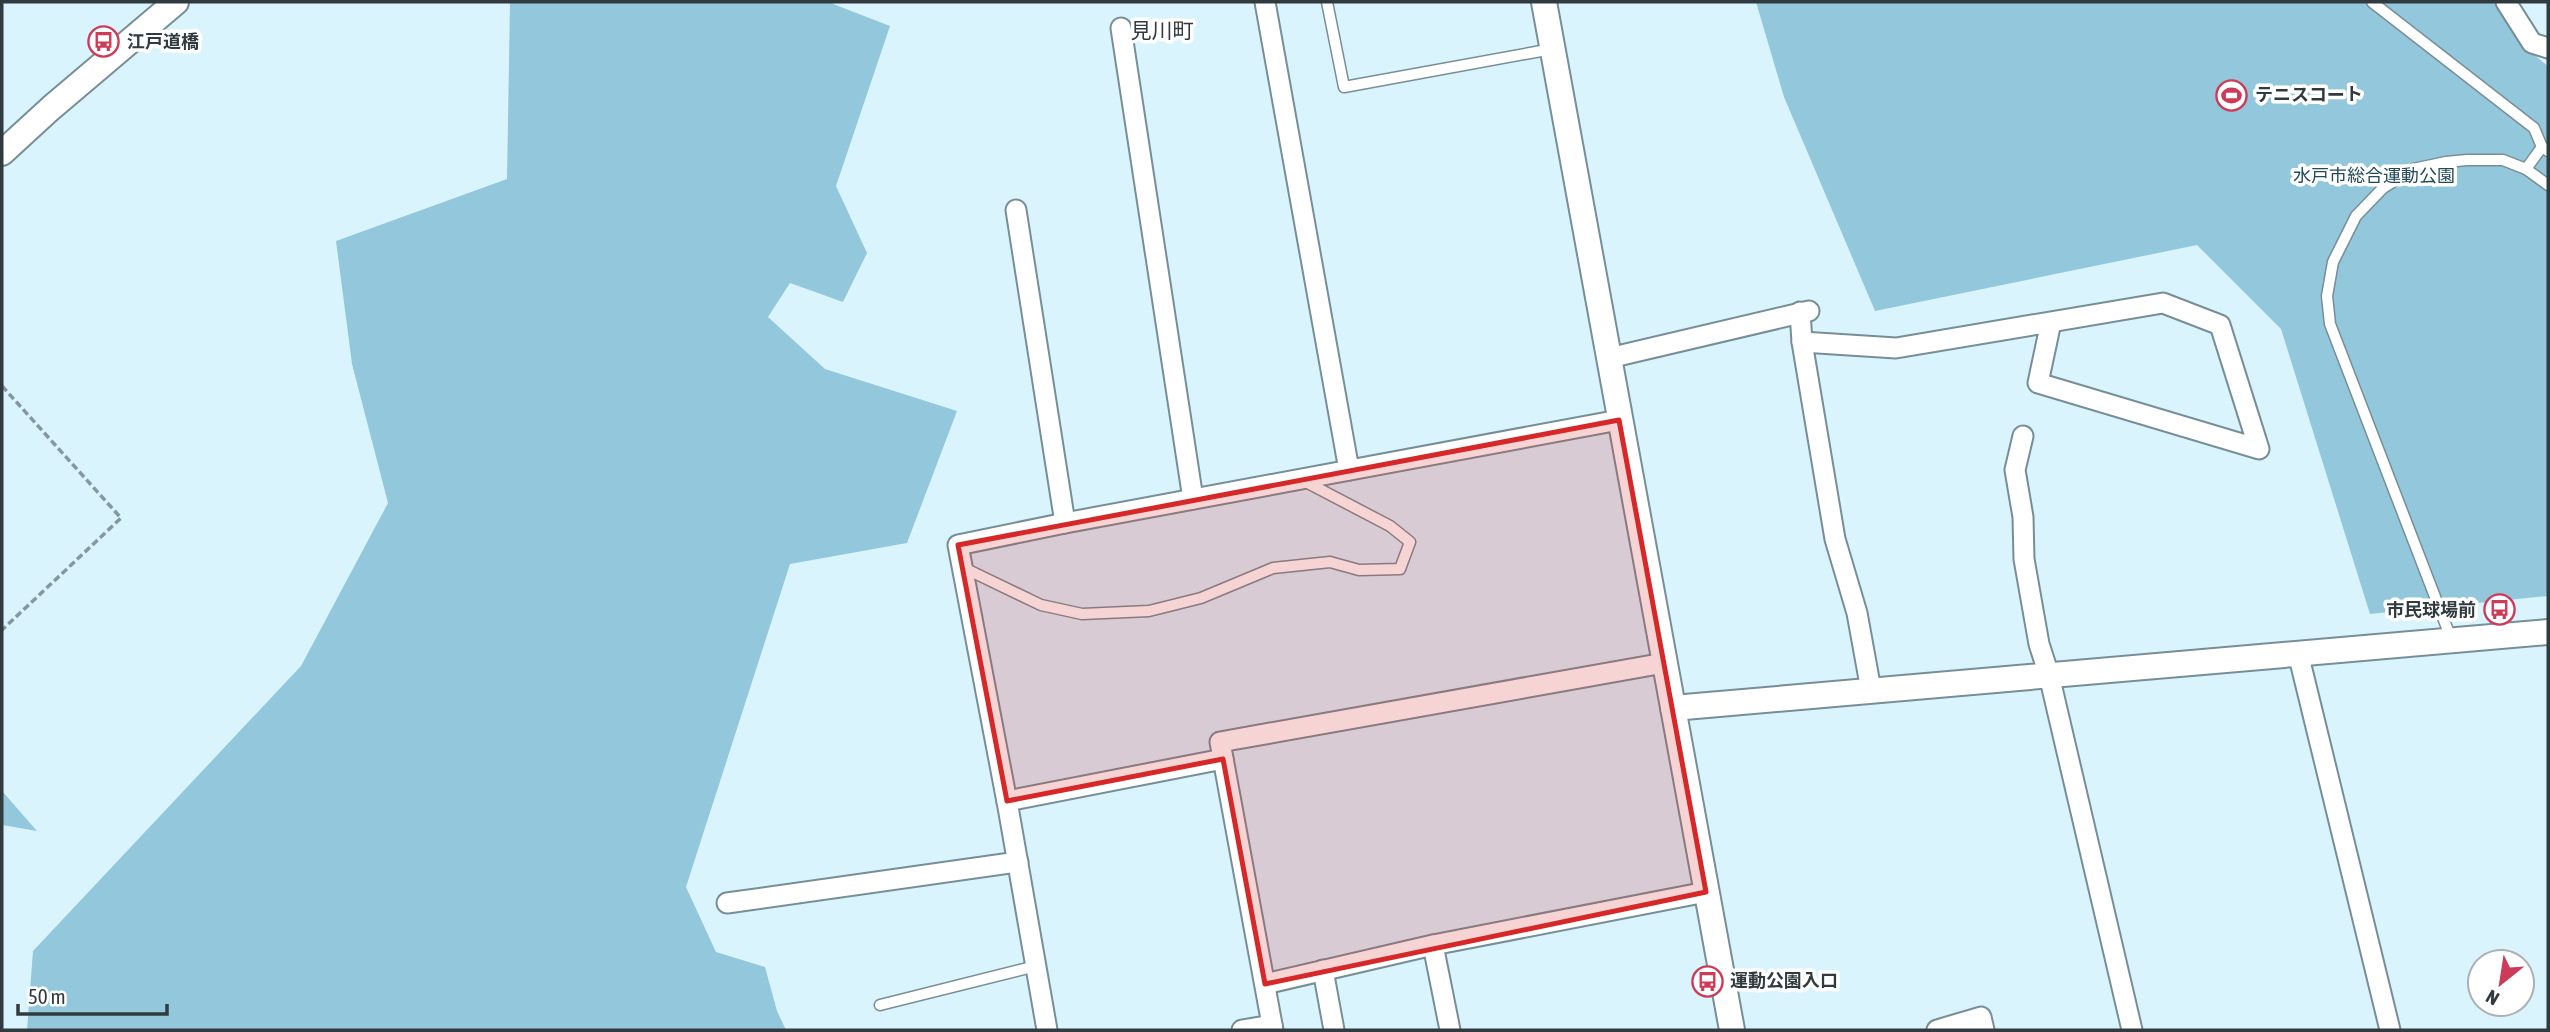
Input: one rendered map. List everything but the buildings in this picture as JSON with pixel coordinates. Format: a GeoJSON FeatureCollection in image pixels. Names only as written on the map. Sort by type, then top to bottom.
{"type":"FeatureCollection","features":[{"type":"Feature","properties":{"kind":"street"},"geometry":{"type":"LineString","coordinates":[[2,153],[176,2]]}},
{"type":"Feature","properties":{"kind":"street"},"geometry":{"type":"LineString","coordinates":[[1265,2],[1349,470]]}},
{"type":"Feature","properties":{"kind":"street"},"geometry":{"type":"LineString","coordinates":[[1544,2],[1732,1030]]}},
{"type":"Feature","properties":{"kind":"street"},"geometry":{"type":"LineString","coordinates":[[2506,2],[2532,43],[2548,48]]}},
{"type":"Feature","properties":{"kind":"street"},"geometry":{"type":"LineString","coordinates":[[1121,28],[1193,499]]}},
{"type":"Feature","properties":{"kind":"street"},"geometry":{"type":"LineString","coordinates":[[1016,210],[1065,523]]}},
{"type":"Feature","properties":{"kind":"street"},"geometry":{"type":"LineString","coordinates":[[1802,342],[1896,348],[2163,303],[2220,325],[2259,449],[2038,383],[2051,322]]}},
{"type":"Feature","properties":{"kind":"street"},"geometry":{"type":"LineString","coordinates":[[1609,358],[1805,311],[1802,342],[1835,539],[1857,613],[1871,690]]}},
{"type":"Feature","properties":{"kind":"street"},"geometry":{"type":"LineString","coordinates":[[1047,1030],[958,545],[1619,420]]}},
{"type":"Feature","properties":{"kind":"street"},"geometry":{"type":"LineString","coordinates":[[2023,436],[2015,470],[2023,517],[2024,559],[2039,644],[2049,675],[2132,1030]]}},
{"type":"Feature","properties":{"kind":"street"},"geometry":{"type":"LineString","coordinates":[[1673,708],[2548,632]]}},
{"type":"Feature","properties":{"kind":"street"},"geometry":{"type":"LineString","coordinates":[[2298,653],[2390,1030]]}},
{"type":"Feature","properties":{"kind":"street"},"geometry":{"type":"LineString","coordinates":[[1242,1030],[1273,1028],[1220,743],[1664,663]]}},
{"type":"Feature","properties":{"kind":"street"},"geometry":{"type":"LineString","coordinates":[[1007,801],[1223,760]]}},
{"type":"Feature","properties":{"kind":"street"},"geometry":{"type":"LineString","coordinates":[[727,903],[1018,862]]}},
{"type":"Feature","properties":{"kind":"street"},"geometry":{"type":"LineString","coordinates":[[1265,984],[1433,945],[1706,892]]}},
{"type":"Feature","properties":{"kind":"street"},"geometry":{"type":"LineString","coordinates":[[1433,945],[1450,1030]]}},
{"type":"Feature","properties":{"kind":"street"},"geometry":{"type":"LineString","coordinates":[[1323,970],[1334,1030]]}},
{"type":"Feature","properties":{"kind":"street"},"geometry":{"type":"LineString","coordinates":[[1937,1030],[1981,1017],[1984,1030]]}},
{"type":"Feature","properties":{"kind":"lane"},"geometry":{"type":"LineString","coordinates":[[1327,2],[1344,88],[1553,49]]}},
{"type":"Feature","properties":{"kind":"lane"},"geometry":{"type":"LineString","coordinates":[[2372,2],[2534,128],[2545,149],[2526,169]]}},
{"type":"Feature","properties":{"kind":"lane"},"geometry":{"type":"LineString","coordinates":[[2453,641],[2330,324],[2327,296],[2333,262],[2356,216],[2382,188],[2413,169],[2446,162],[2503,160],[2526,169],[2548,186]]}},
{"type":"Feature","properties":{"kind":"lane"},"geometry":{"type":"LineString","coordinates":[[962,566],[1041,605],[1082,614],[1149,611],[1201,598],[1273,568],[1330,562],[1359,570],[1400,569],[1410,542],[1390,526],[1301,480]]}},
{"type":"Feature","properties":{"kind":"lane"},"geometry":{"type":"LineString","coordinates":[[880,1005],[1036,966]]}},
{"type":"Feature","properties":{"kind":"path"},"geometry":{"type":"LineString","coordinates":[[2,386],[121,518],[2,630]]}},
{"type":"Feature","properties":{"kind":"highlighted area"},"geometry":{"type":"Polygon","coordinates":[[[1619,420],[1706,892],[1265,984],[1223,759],[1007,801],[958,545],[1619,420]]]}},
{"type":"Feature","properties":{"kind":"green space"},"geometry":{"type":"Polygon","coordinates":[[[510,2],[828,2],[890,26],[836,186],[867,253],[843,302],[790,283],[768,317],[825,369],[957,411],[907,543],[790,564],[686,887],[716,952],[765,967],[777,1011],[786,1030],[27,1030],[33,951],[301,666],[388,503],[352,364],[336,241],[507,179],[510,2]]]}},
{"type":"Feature","properties":{"kind":"green space","name":"水戸市総合運動公園"},"geometry":{"type":"Polygon","coordinates":[[[1756,2],[2500,2],[2519,43],[2548,66],[2548,596],[2370,614],[2281,329],[2197,245],[1875,311],[1784,97],[1756,2]]]}},
{"type":"Feature","properties":{"kind":"green space"},"geometry":{"type":"Polygon","coordinates":[[[2,791],[37,831],[2,825],[2,791]]]}},
{"type":"Feature","properties":{"kind":"place","name":"江戸道橋"},"geometry":{"type":"Point","coordinates":[104,42]}},
{"type":"Feature","properties":{"kind":"place","name":"テニスコート"},"geometry":{"type":"Point","coordinates":[2232,95]}},
{"type":"Feature","properties":{"kind":"place","name":"市民球場前"},"geometry":{"type":"Point","coordinates":[2499,610]}},
{"type":"Feature","properties":{"kind":"place","name":"運動公園入口"},"geometry":{"type":"Point","coordinates":[1707,981]}},
{"type":"Feature","properties":{"kind":"district","name":"見川町"},"geometry":{"type":"Point","coordinates":[1162,31]}}]}
